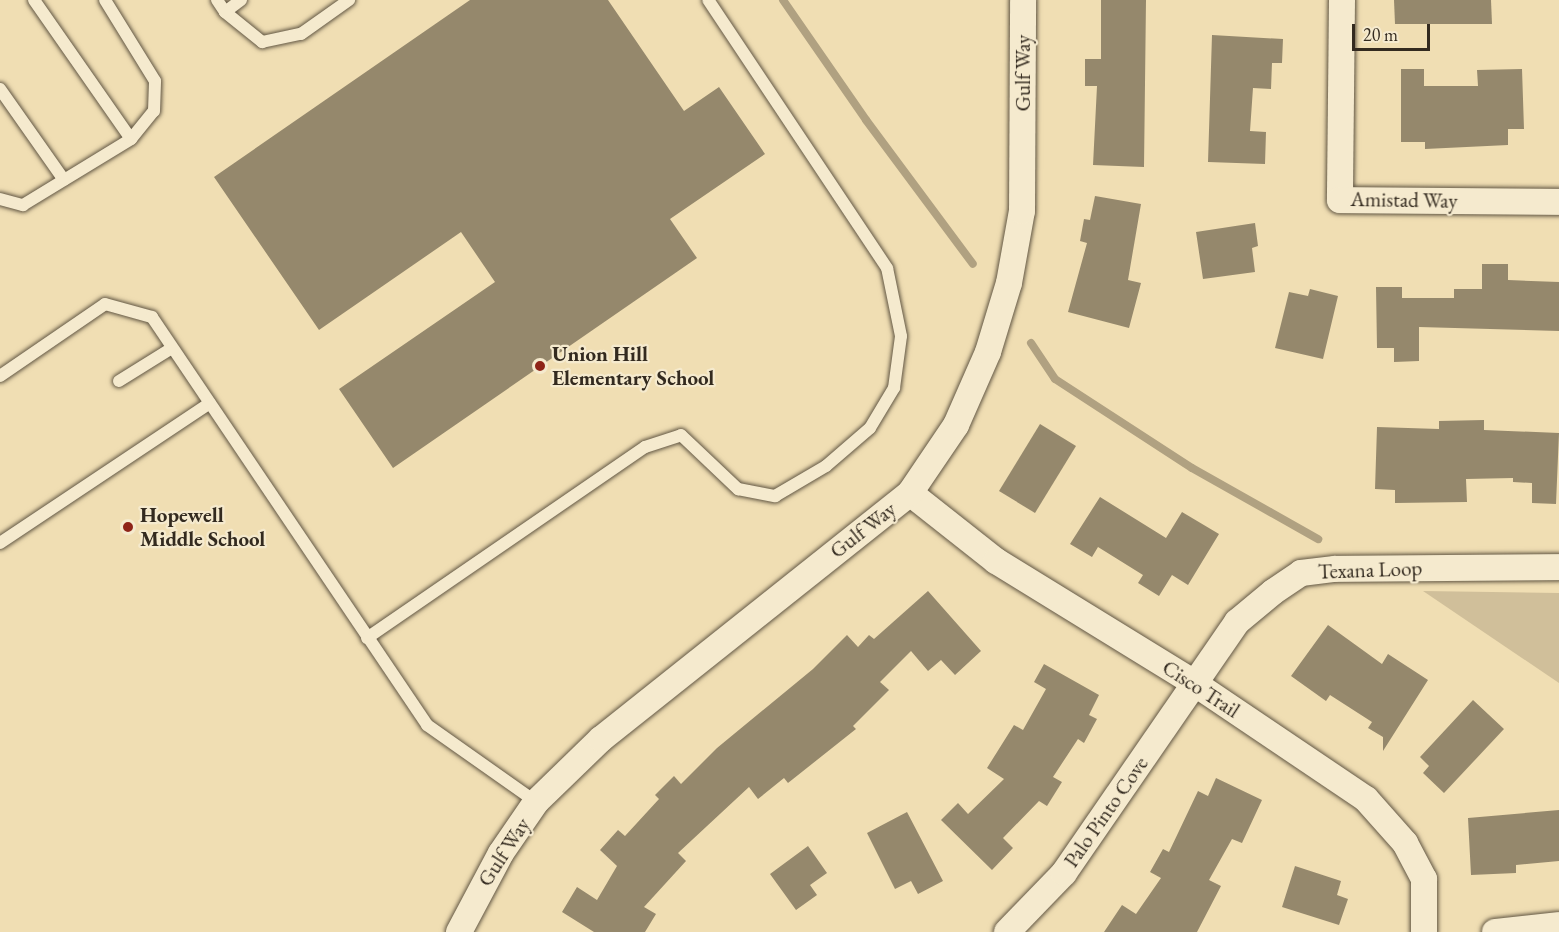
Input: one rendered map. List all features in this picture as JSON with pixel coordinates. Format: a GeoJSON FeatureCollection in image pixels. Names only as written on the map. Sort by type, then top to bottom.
{"type":"FeatureCollection","features":[{"type":"Feature","properties":{"kind":"street","name":"Gulf Way"},"geometry":{"type":"LineString","coordinates":[[459,932],[501,853],[536,802],[601,738],[910,493],[956,425],[988,352],[1009,283],[1022,211],[1023,0]]}},
{"type":"Feature","properties":{"kind":"street","name":"Amistad Way"},"geometry":{"type":"LineString","coordinates":[[1342,0],[1340,200],[1559,202]]}},
{"type":"Feature","properties":{"kind":"street","name":"Cisco Trail"},"geometry":{"type":"LineString","coordinates":[[910,493],[996,561],[1194,683],[1343,781],[1385,817],[1425,879],[1424,932]]}},
{"type":"Feature","properties":{"kind":"street","name":"Texana Loop"},"geometry":{"type":"LineString","coordinates":[[1194,683],[1237,622],[1301,573],[1335,569],[1559,567]]}},
{"type":"Feature","properties":{"kind":"street","name":"Palo Pinto Cove"},"geometry":{"type":"LineString","coordinates":[[1007,932],[1064,873],[1126,788],[1194,683]]}},
{"type":"Feature","properties":{"kind":"street"},"geometry":{"type":"LineString","coordinates":[[1495,932],[1559,925]]}},
{"type":"Feature","properties":{"kind":"lane"},"geometry":{"type":"LineString","coordinates":[[34,0],[131,139]]}},
{"type":"Feature","properties":{"kind":"lane"},"geometry":{"type":"LineString","coordinates":[[0,199],[23,206],[131,139],[154,111],[155,81],[106,0]]}},
{"type":"Feature","properties":{"kind":"lane"},"geometry":{"type":"LineString","coordinates":[[217,0],[225,12],[261,42],[301,34],[349,0]]}},
{"type":"Feature","properties":{"kind":"lane"},"geometry":{"type":"LineString","coordinates":[[225,12],[242,0]]}},
{"type":"Feature","properties":{"kind":"lane"},"geometry":{"type":"LineString","coordinates":[[367,639],[645,447],[681,435],[738,489],[775,496],[826,466],[870,428],[894,388],[901,336],[887,268],[708,0]]}},
{"type":"Feature","properties":{"kind":"lane"},"geometry":{"type":"LineString","coordinates":[[0,88],[63,180]]}},
{"type":"Feature","properties":{"kind":"lane"},"geometry":{"type":"LineString","coordinates":[[0,376],[105,304],[152,317],[367,639],[428,725],[536,802]]}},
{"type":"Feature","properties":{"kind":"lane"},"geometry":{"type":"LineString","coordinates":[[119,381],[172,348]]}},
{"type":"Feature","properties":{"kind":"lane"},"geometry":{"type":"LineString","coordinates":[[0,543],[210,404]]}},
{"type":"Feature","properties":{"kind":"shaded area"},"geometry":{"type":"Polygon","coordinates":[[[1423,591],[1559,593],[1559,683],[1423,591]]]}},
{"type":"Feature","properties":{"kind":"building"},"geometry":{"type":"Polygon","coordinates":[[[470,0],[608,0],[684,111],[719,87],[765,154],[670,219],[697,258],[393,468],[339,389],[495,282],[461,232],[319,330],[214,177],[470,0]]]}},
{"type":"Feature","properties":{"kind":"building"},"geometry":{"type":"Polygon","coordinates":[[[1101,0],[1146,0],[1144,167],[1093,165],[1097,86],[1085,86],[1085,59],[1101,59],[1101,0]]]}},
{"type":"Feature","properties":{"kind":"building"},"geometry":{"type":"Polygon","coordinates":[[[1394,0],[1491,0],[1492,24],[1395,24],[1394,0]]]}},
{"type":"Feature","properties":{"kind":"building"},"geometry":{"type":"Polygon","coordinates":[[[1212,35],[1283,39],[1282,63],[1272,63],[1271,89],[1253,88],[1250,131],[1266,132],[1265,164],[1208,162],[1212,35]]]}},
{"type":"Feature","properties":{"kind":"building"},"geometry":{"type":"Polygon","coordinates":[[[1401,69],[1424,69],[1424,86],[1478,86],[1477,70],[1522,69],[1524,129],[1508,129],[1508,145],[1425,149],[1425,142],[1401,142],[1401,69]]]}},
{"type":"Feature","properties":{"kind":"building"},"geometry":{"type":"Polygon","coordinates":[[[1095,196],[1141,204],[1128,280],[1141,283],[1129,328],[1068,312],[1087,243],[1080,241],[1084,219],[1090,220],[1095,196]]]}},
{"type":"Feature","properties":{"kind":"building"},"geometry":{"type":"Polygon","coordinates":[[[1255,223],[1258,246],[1252,248],[1255,272],[1203,279],[1196,232],[1255,223]]]}},
{"type":"Feature","properties":{"kind":"building"},"geometry":{"type":"Polygon","coordinates":[[[1482,264],[1508,264],[1508,280],[1559,282],[1559,331],[1419,327],[1419,361],[1394,362],[1394,348],[1377,348],[1376,287],[1402,287],[1402,298],[1454,298],[1454,289],[1482,289],[1482,264]]]}},
{"type":"Feature","properties":{"kind":"building"},"geometry":{"type":"Polygon","coordinates":[[[1310,289],[1338,296],[1323,359],[1275,348],[1289,292],[1308,296],[1310,289]]]}},
{"type":"Feature","properties":{"kind":"building"},"geometry":{"type":"Polygon","coordinates":[[[1484,420],[1484,430],[1559,433],[1556,504],[1532,503],[1532,483],[1513,482],[1513,478],[1466,479],[1467,502],[1395,503],[1395,490],[1375,489],[1377,427],[1439,429],[1439,421],[1484,420]]]}},
{"type":"Feature","properties":{"kind":"building"},"geometry":{"type":"Polygon","coordinates":[[[1040,424],[1076,446],[1035,513],[999,491],[1040,424]]]}},
{"type":"Feature","properties":{"kind":"building"},"geometry":{"type":"Polygon","coordinates":[[[1100,497],[1166,538],[1182,512],[1219,534],[1188,585],[1172,575],[1159,596],[1138,583],[1143,575],[1098,547],[1092,557],[1070,544],[1100,497]]]}},
{"type":"Feature","properties":{"kind":"building"},"geometry":{"type":"Polygon","coordinates":[[[928,591],[981,651],[955,675],[941,660],[928,671],[911,651],[880,682],[889,690],[853,726],[856,729],[788,783],[784,778],[758,799],[749,787],[678,853],[686,861],[644,907],[656,914],[645,932],[594,932],[562,912],[577,887],[597,900],[617,866],[600,850],[618,830],[625,836],[659,799],[655,795],[674,776],[681,784],[717,748],[813,669],[847,635],[858,647],[869,635],[874,639],[928,591]]]}},
{"type":"Feature","properties":{"kind":"building"},"geometry":{"type":"Polygon","coordinates":[[[1328,625],[1382,664],[1388,654],[1428,680],[1383,751],[1383,737],[1368,728],[1372,722],[1330,695],[1326,701],[1291,676],[1328,625]]]}},
{"type":"Feature","properties":{"kind":"building"},"geometry":{"type":"Polygon","coordinates":[[[1044,664],[1099,695],[1089,715],[1097,719],[1084,743],[1078,739],[1053,777],[1062,782],[1047,806],[1039,801],[1003,838],[1013,848],[992,870],[941,820],[958,803],[968,814],[1004,779],[987,768],[1014,725],[1023,730],[1046,689],[1034,682],[1044,664]]]}},
{"type":"Feature","properties":{"kind":"building"},"geometry":{"type":"Polygon","coordinates":[[[1473,700],[1504,729],[1444,793],[1423,773],[1429,766],[1420,757],[1473,700]]]}},
{"type":"Feature","properties":{"kind":"building"},"geometry":{"type":"Polygon","coordinates":[[[1216,778],[1262,800],[1242,843],[1232,839],[1209,880],[1221,886],[1197,932],[1104,932],[1122,905],[1136,914],[1161,878],[1150,872],[1163,849],[1169,852],[1198,791],[1208,796],[1216,778]]]}},
{"type":"Feature","properties":{"kind":"building"},"geometry":{"type":"Polygon","coordinates":[[[1559,810],[1559,861],[1516,865],[1516,873],[1471,875],[1468,818],[1559,810]]]}},
{"type":"Feature","properties":{"kind":"building"},"geometry":{"type":"Polygon","coordinates":[[[907,812],[943,881],[918,894],[911,881],[895,889],[867,833],[907,812]]]}},
{"type":"Feature","properties":{"kind":"building"},"geometry":{"type":"Polygon","coordinates":[[[808,846],[827,873],[810,885],[817,895],[796,910],[770,874],[808,846]]]}},
{"type":"Feature","properties":{"kind":"building"},"geometry":{"type":"Polygon","coordinates":[[[1295,866],[1341,881],[1337,895],[1348,899],[1339,925],[1282,907],[1295,866]]]}},
{"type":"Feature","properties":{"kind":"waterway"},"geometry":{"type":"LineString","coordinates":[[783,0],[866,120],[973,264]]}},
{"type":"Feature","properties":{"kind":"waterway"},"geometry":{"type":"LineString","coordinates":[[1031,343],[1055,379],[1192,468],[1318,539]]}},
{"type":"Feature","properties":{"kind":"place","name":"Union Hill Elementary School"},"geometry":{"type":"Point","coordinates":[540,366]}},
{"type":"Feature","properties":{"kind":"place","name":"Hopewell Middle School"},"geometry":{"type":"Point","coordinates":[128,527]}}]}
